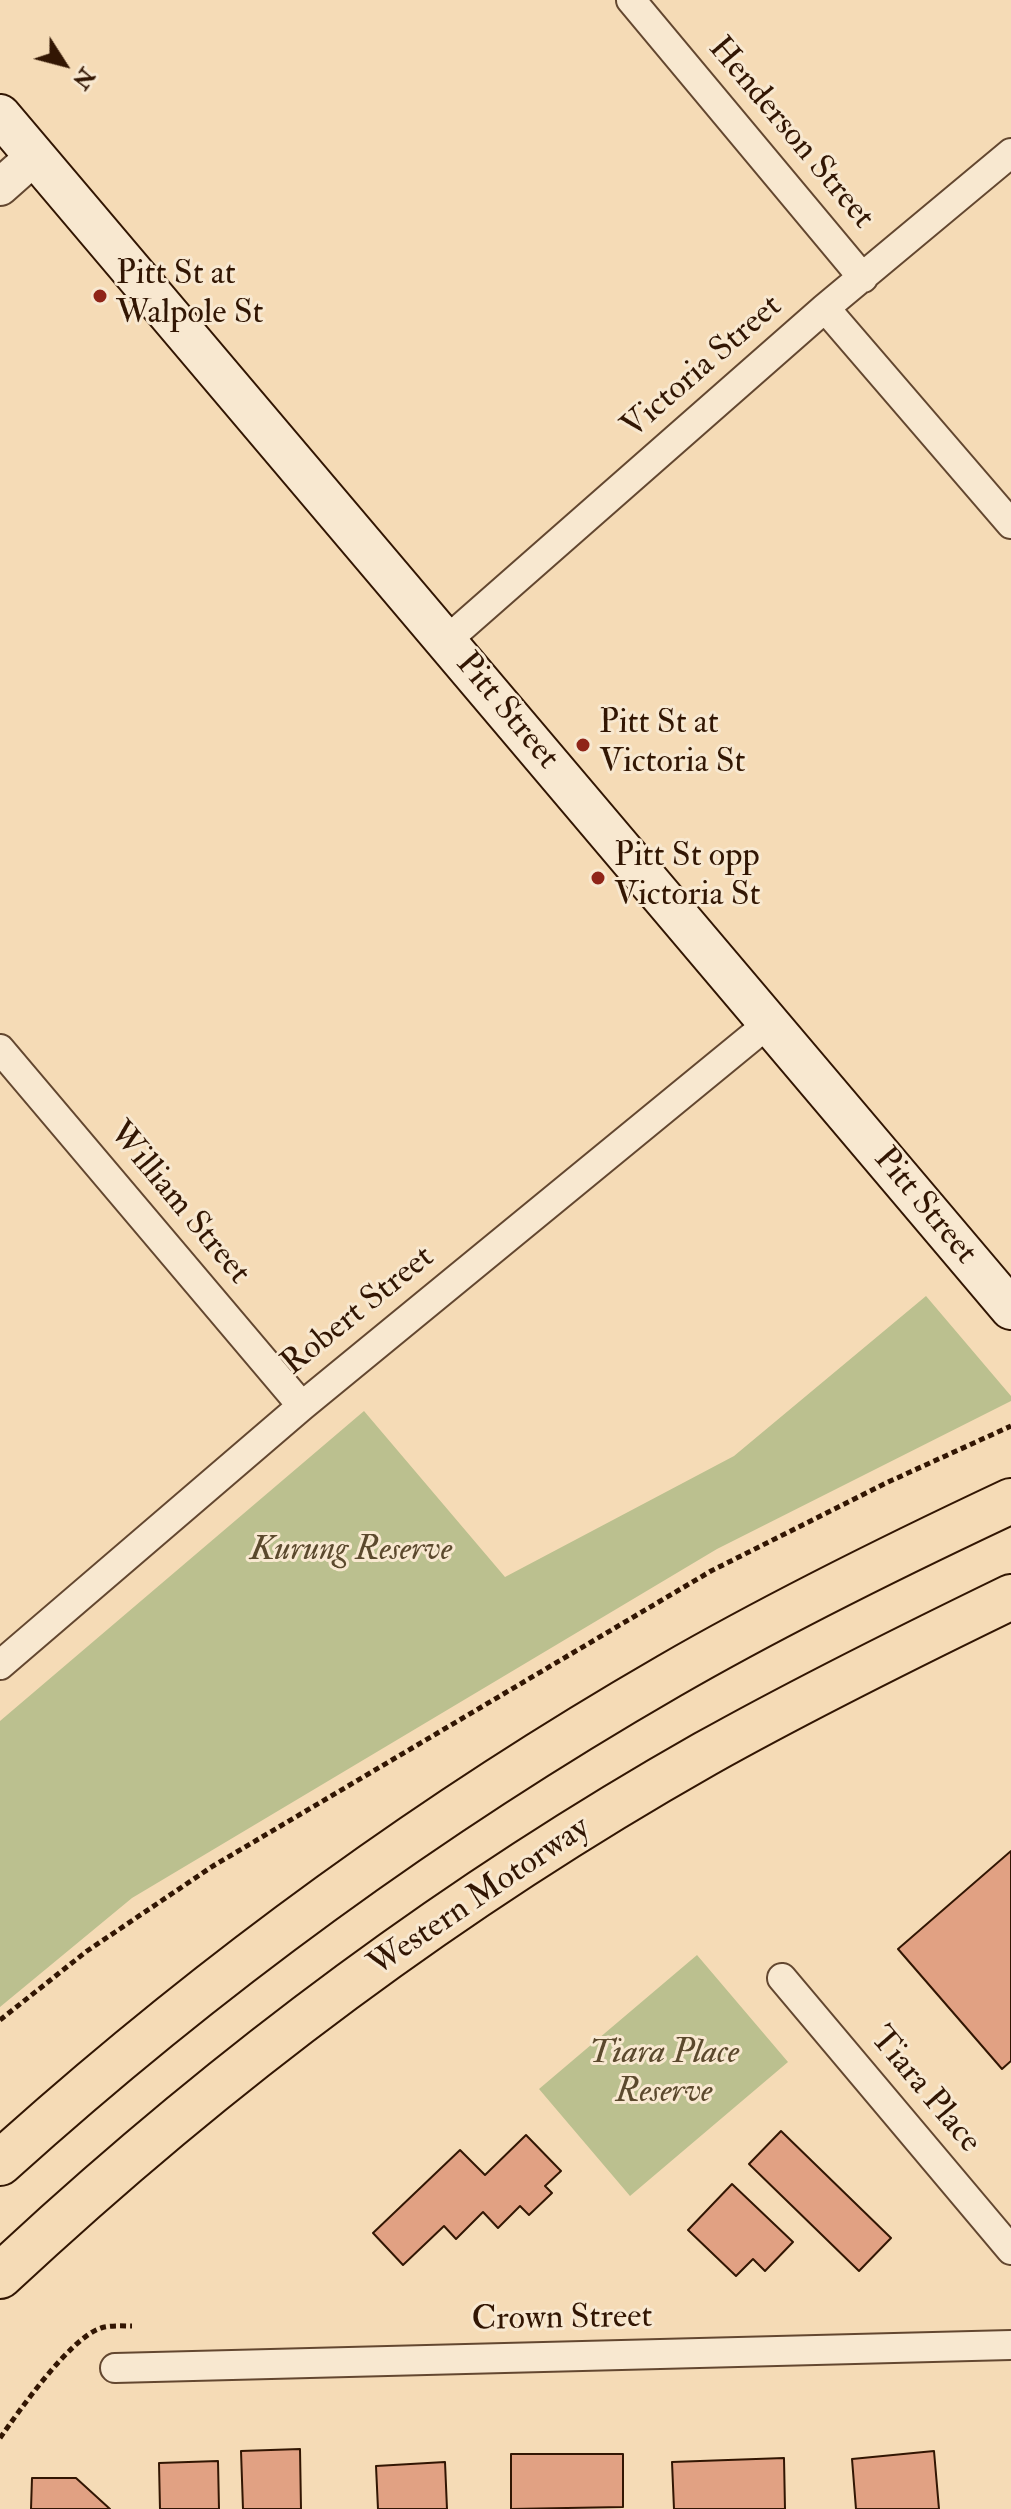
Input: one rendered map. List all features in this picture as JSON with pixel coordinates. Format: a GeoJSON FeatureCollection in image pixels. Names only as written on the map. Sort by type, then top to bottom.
{"type":"FeatureCollection","features":[{"type":"Feature","properties":{"kind":"highway"},"geometry":{"type":"LineString","coordinates":[[0,2163],[142,2041],[266,1942],[526,1762],[671,1675],[820,1595],[1011,1501]]}},
{"type":"Feature","properties":{"kind":"highway","name":"Western Motorway"},"geometry":{"type":"LineString","coordinates":[[0,2276],[196,2105],[371,1970],[478,1895],[705,1754],[879,1660],[1011,1597]]}},
{"type":"Feature","properties":{"kind":"main road","name":"Pitt Street"},"geometry":{"type":"LineString","coordinates":[[0,115],[769,1023],[1007,1297]]}},
{"type":"Feature","properties":{"kind":"street","name":"Henderson Street"},"geometry":{"type":"LineString","coordinates":[[631,0],[863,278]]}},
{"type":"Feature","properties":{"kind":"street","name":"Victoria Street"},"geometry":{"type":"LineString","coordinates":[[446,641],[825,308],[1011,153]]}},
{"type":"Feature","properties":{"kind":"street"},"geometry":{"type":"LineString","coordinates":[[0,187],[35,156]]}},
{"type":"Feature","properties":{"kind":"street"},"geometry":{"type":"LineString","coordinates":[[825,308],[1011,524]]}},
{"type":"Feature","properties":{"kind":"street","name":"Robert Street"},"geometry":{"type":"LineString","coordinates":[[0,1665],[302,1406],[769,1023]]}},
{"type":"Feature","properties":{"kind":"street","name":"William Street"},"geometry":{"type":"LineString","coordinates":[[0,1049],[302,1406]]}},
{"type":"Feature","properties":{"kind":"street","name":"Tiara Place"},"geometry":{"type":"LineString","coordinates":[[782,1978],[1011,2250]]}},
{"type":"Feature","properties":{"kind":"street","name":"Crown Street"},"geometry":{"type":"LineString","coordinates":[[115,2368],[1011,2345]]}},
{"type":"Feature","properties":{"kind":"path"},"geometry":{"type":"LineString","coordinates":[[0,2020],[87,1951],[213,1866],[540,1671],[711,1571],[886,1483],[1011,1426]]}},
{"type":"Feature","properties":{"kind":"path"},"geometry":{"type":"LineString","coordinates":[[0,2438],[28,2397],[79,2343],[100,2328],[132,2326]]}},
{"type":"Feature","properties":{"kind":"green space","name":"Kurung Reserve"},"geometry":{"type":"Polygon","coordinates":[[[926,1296],[1011,1396],[1011,1401],[717,1549],[132,1898],[0,2007],[0,1721],[364,1411],[505,1577],[734,1456],[926,1296]]]}},
{"type":"Feature","properties":{"kind":"green space","name":"Tiara Place Reserve"},"geometry":{"type":"Polygon","coordinates":[[[697,1955],[788,2062],[630,2196],[539,2089],[697,1955]]]}},
{"type":"Feature","properties":{"kind":"building"},"geometry":{"type":"Polygon","coordinates":[[[1011,1851],[1011,2061],[1002,2069],[898,1949],[1011,1851]]]}},
{"type":"Feature","properties":{"kind":"building"},"geometry":{"type":"Polygon","coordinates":[[[781,2131],[891,2238],[859,2271],[749,2164],[781,2131]]]}},
{"type":"Feature","properties":{"kind":"building"},"geometry":{"type":"Polygon","coordinates":[[[526,2135],[561,2171],[545,2186],[552,2193],[529,2215],[520,2206],[498,2228],[483,2212],[456,2239],[444,2226],[403,2265],[373,2233],[460,2150],[485,2175],[526,2135]]]}},
{"type":"Feature","properties":{"kind":"building"},"geometry":{"type":"Polygon","coordinates":[[[732,2184],[793,2242],[765,2271],[753,2259],[736,2276],[688,2230],[732,2184]]]}},
{"type":"Feature","properties":{"kind":"building"},"geometry":{"type":"Polygon","coordinates":[[[300,2449],[301,2509],[243,2509],[241,2451],[300,2449]]]}},
{"type":"Feature","properties":{"kind":"building"},"geometry":{"type":"Polygon","coordinates":[[[934,2451],[939,2509],[856,2509],[852,2459],[934,2451]]]}},
{"type":"Feature","properties":{"kind":"building"},"geometry":{"type":"Polygon","coordinates":[[[511,2454],[623,2454],[623,2507],[511,2509],[511,2454]]]}},
{"type":"Feature","properties":{"kind":"building"},"geometry":{"type":"Polygon","coordinates":[[[784,2458],[785,2509],[674,2509],[672,2462],[784,2458]]]}},
{"type":"Feature","properties":{"kind":"building"},"geometry":{"type":"Polygon","coordinates":[[[218,2461],[219,2509],[160,2509],[159,2463],[218,2461]]]}},
{"type":"Feature","properties":{"kind":"building"},"geometry":{"type":"Polygon","coordinates":[[[445,2462],[447,2509],[378,2509],[376,2466],[445,2462]]]}},
{"type":"Feature","properties":{"kind":"building"},"geometry":{"type":"Polygon","coordinates":[[[32,2478],[76,2478],[110,2509],[31,2509],[32,2478]]]}},
{"type":"Feature","properties":{"kind":"place","name":"Pitt St at Walpole St"},"geometry":{"type":"Point","coordinates":[100,296]}},
{"type":"Feature","properties":{"kind":"place","name":"Pitt St at Victoria St"},"geometry":{"type":"Point","coordinates":[583,745]}},
{"type":"Feature","properties":{"kind":"place","name":"Pitt St opp Victoria St"},"geometry":{"type":"Point","coordinates":[598,878]}}]}
